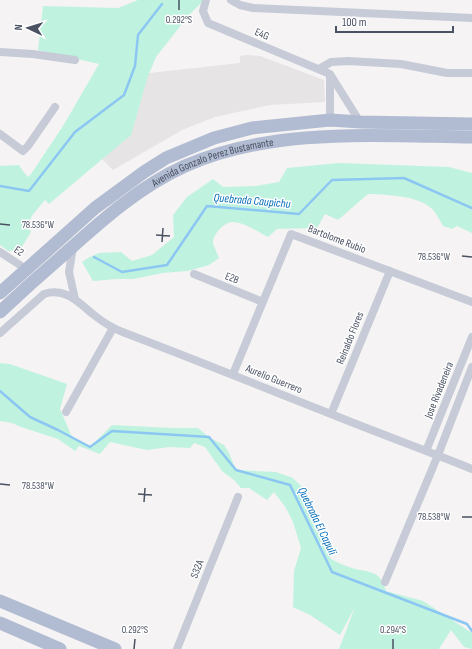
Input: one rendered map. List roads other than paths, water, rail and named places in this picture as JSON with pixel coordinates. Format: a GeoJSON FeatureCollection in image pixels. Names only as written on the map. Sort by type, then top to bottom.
{"type":"FeatureCollection","features":[{"type":"Feature","properties":{"kind":"main road","name":"Avenida Gonzalo Perez Bustamante"},"geometry":{"type":"LineString","coordinates":[[0,293],[95,208],[144,172],[166,158],[214,138],[252,128],[330,120],[472,124]]}},
{"type":"Feature","properties":{"kind":"main road"},"geometry":{"type":"LineString","coordinates":[[445,123],[445,136]]}},
{"type":"Feature","properties":{"kind":"main road","name":"Avenida Gonzalo Perez Bustamante"},"geometry":{"type":"LineString","coordinates":[[0,312],[99,222],[129,199],[160,180],[204,158],[246,147],[293,139],[354,136],[472,137]]}},
{"type":"Feature","properties":{"kind":"main road"},"geometry":{"type":"LineString","coordinates":[[0,601],[115,649]]}},
{"type":"Feature","properties":{"kind":"main road"},"geometry":{"type":"LineString","coordinates":[[0,624],[60,649]]}},
{"type":"Feature","properties":{"kind":"street","name":"E4G"},"geometry":{"type":"LineString","coordinates":[[206,0],[203,11],[208,23],[330,74]]}},
{"type":"Feature","properties":{"kind":"street"},"geometry":{"type":"LineString","coordinates":[[231,0],[240,5],[253,8],[472,18]]}},
{"type":"Feature","properties":{"kind":"street"},"geometry":{"type":"LineString","coordinates":[[0,52],[33,54],[75,60]]}},
{"type":"Feature","properties":{"kind":"street"},"geometry":{"type":"LineString","coordinates":[[319,69],[331,62],[355,61],[401,64],[447,73],[472,73]]}},
{"type":"Feature","properties":{"kind":"street"},"geometry":{"type":"LineString","coordinates":[[330,74],[330,120]]}},
{"type":"Feature","properties":{"kind":"street"},"geometry":{"type":"LineString","coordinates":[[330,74],[360,122]]}},
{"type":"Feature","properties":{"kind":"street"},"geometry":{"type":"LineString","coordinates":[[0,134],[23,151],[55,107]]}},
{"type":"Feature","properties":{"kind":"street","name":"Bartolome Rubio"},"geometry":{"type":"LineString","coordinates":[[233,374],[291,234],[472,302]]}},
{"type":"Feature","properties":{"kind":"street"},"geometry":{"type":"LineString","coordinates":[[73,246],[69,272],[75,299]]}},
{"type":"Feature","properties":{"kind":"street","name":"E2"},"geometry":{"type":"LineString","coordinates":[[0,252],[26,269]]}},
{"type":"Feature","properties":{"kind":"street","name":"Reinaldo Flores"},"geometry":{"type":"LineString","coordinates":[[331,414],[390,271]]}},
{"type":"Feature","properties":{"kind":"street","name":"E2B"},"geometry":{"type":"LineString","coordinates":[[194,274],[263,302]]}},
{"type":"Feature","properties":{"kind":"street","name":"Aurelio Guerrero"},"geometry":{"type":"LineString","coordinates":[[0,333],[44,294],[59,292],[75,299],[93,315],[113,328],[472,469]]}},
{"type":"Feature","properties":{"kind":"street"},"geometry":{"type":"LineString","coordinates":[[66,412],[113,328]]}},
{"type":"Feature","properties":{"kind":"street","name":"Jose Rivadeneira"},"geometry":{"type":"LineString","coordinates":[[426,451],[472,337]]}},
{"type":"Feature","properties":{"kind":"street"},"geometry":{"type":"LineString","coordinates":[[385,582],[438,455],[472,367]]}},
{"type":"Feature","properties":{"kind":"street","name":"S32A"},"geometry":{"type":"LineString","coordinates":[[177,649],[238,497]]}},
{"type":"Feature","properties":{"kind":"waterway"},"geometry":{"type":"LineString","coordinates":[[0,186],[29,191],[75,132],[124,95],[135,66],[138,35],[162,4]]}},
{"type":"Feature","properties":{"kind":"waterway","name":"Quebrada Caupichu"},"geometry":{"type":"LineString","coordinates":[[94,257],[122,272],[167,265],[207,206],[299,214],[332,180],[404,178],[472,208]]}},
{"type":"Feature","properties":{"kind":"waterway","name":"Quebrada El Capuli"},"geometry":{"type":"LineString","coordinates":[[0,391],[30,417],[90,447],[112,431],[209,437],[236,470],[290,485],[332,572],[467,624],[472,631]]}}]}
